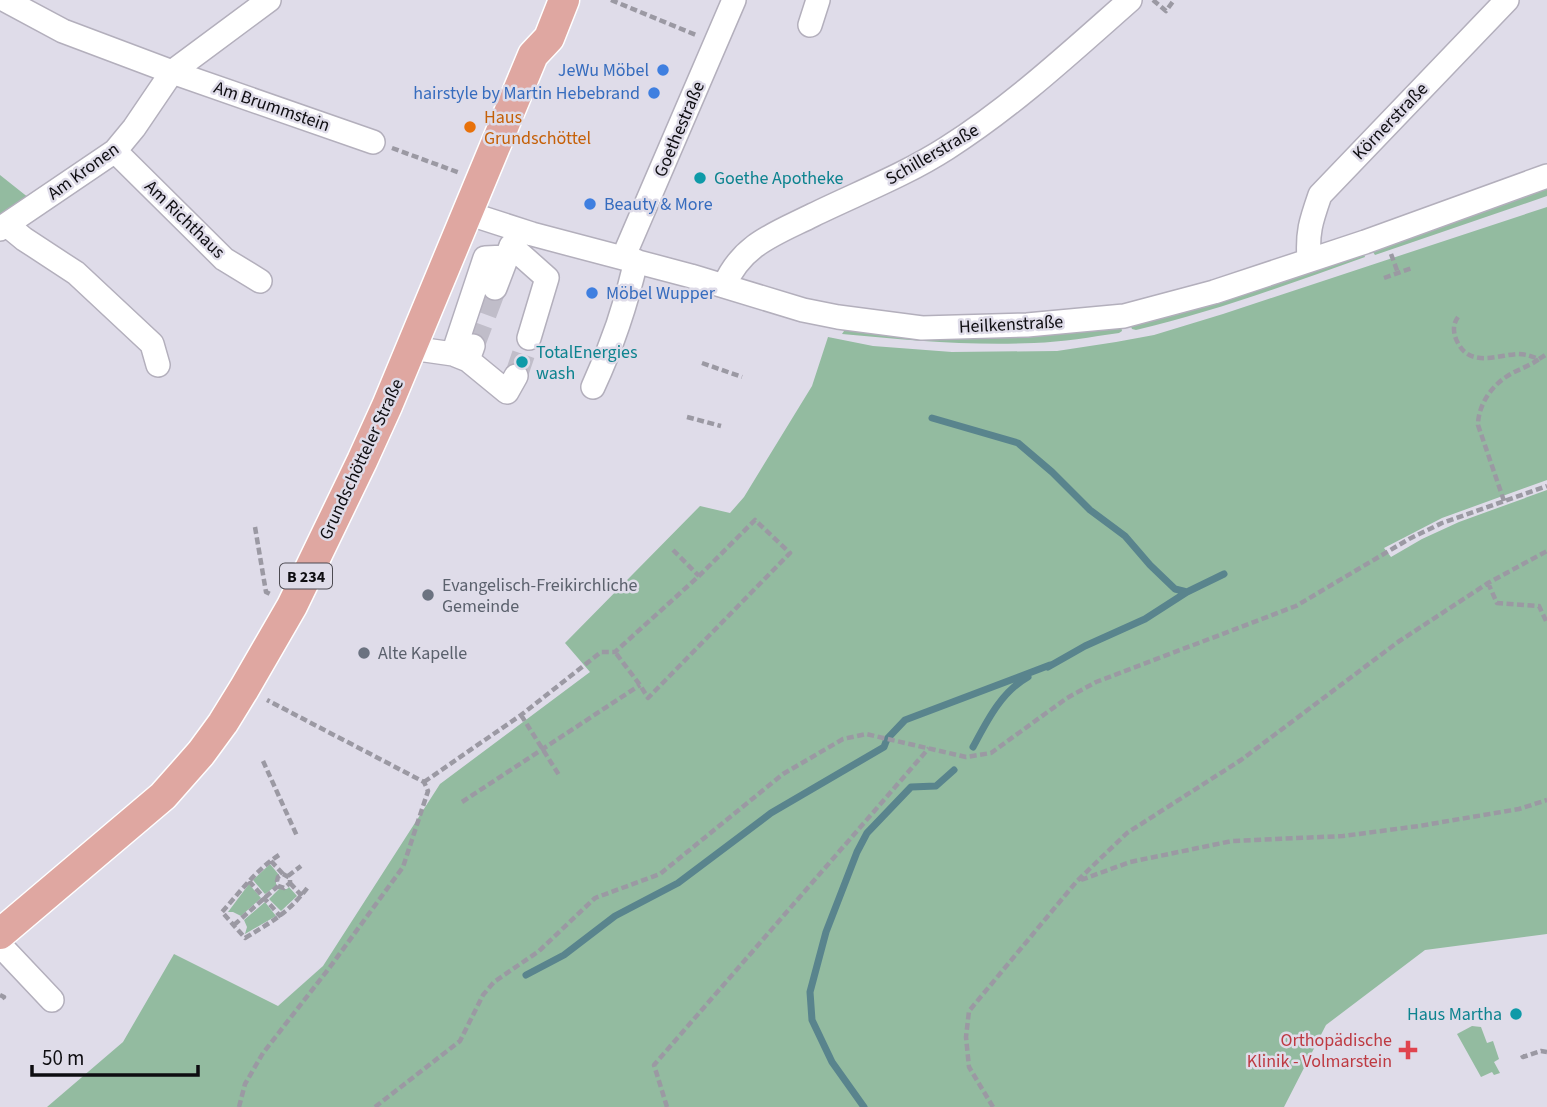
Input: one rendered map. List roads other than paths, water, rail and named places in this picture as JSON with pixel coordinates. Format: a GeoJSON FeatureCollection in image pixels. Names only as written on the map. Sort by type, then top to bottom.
{"type":"FeatureCollection","features":[{"type":"Feature","properties":{"kind":"main road","name":"Grundschötteler Straße"},"geometry":{"type":"LineString","coordinates":[[533,55],[532,32],[544,0]]}},
{"type":"Feature","properties":{"kind":"main road","name":"Grundschötteler Straße"},"geometry":{"type":"LineString","coordinates":[[0,934],[163,796],[201,753],[244,689],[292,606],[346,495],[411,348],[533,55],[549,38],[564,0]]}},
{"type":"Feature","properties":{"kind":"street","name":"Am Brummstein"},"geometry":{"type":"LineString","coordinates":[[5,0],[63,31],[373,142]]}},
{"type":"Feature","properties":{"kind":"street","name":"Am Kronen"},"geometry":{"type":"LineString","coordinates":[[158,365],[152,344],[76,274],[4,227],[115,151],[172,72],[269,0]]}},
{"type":"Feature","properties":{"kind":"street","name":"Goethestraße"},"geometry":{"type":"LineString","coordinates":[[593,387],[610,350],[627,300],[630,259],[734,0]]}},
{"type":"Feature","properties":{"kind":"street"},"geometry":{"type":"LineString","coordinates":[[810,25],[818,0]]}},
{"type":"Feature","properties":{"kind":"street","name":"Schillerstraße"},"geometry":{"type":"LineString","coordinates":[[724,286],[731,270],[745,253],[766,238],[895,177],[945,149],[996,115],[1130,0]]}},
{"type":"Feature","properties":{"kind":"street","name":"Körnerstraße"},"geometry":{"type":"LineString","coordinates":[[1309,260],[1310,225],[1320,195],[1507,0]]}},
{"type":"Feature","properties":{"kind":"street","name":"Am Richthaus"},"geometry":{"type":"LineString","coordinates":[[115,151],[224,259],[260,281]]}},
{"type":"Feature","properties":{"kind":"street","name":"Heilkenstraße"},"geometry":{"type":"LineString","coordinates":[[467,213],[511,244],[630,259],[838,317],[922,328],[1027,325],[1124,316],[1214,292],[1365,242],[1547,176]]}},
{"type":"Feature","properties":{"kind":"street"},"geometry":{"type":"LineString","coordinates":[[495,288],[511,244]]}},
{"type":"Feature","properties":{"kind":"street"},"geometry":{"type":"LineString","coordinates":[[511,244],[547,278],[529,338]]}},
{"type":"Feature","properties":{"kind":"street"},"geometry":{"type":"LineString","coordinates":[[465,353],[485,258],[511,244]]}},
{"type":"Feature","properties":{"kind":"street"},"geometry":{"type":"LineString","coordinates":[[411,348],[465,353],[507,392],[516,376]]}},
{"type":"Feature","properties":{"kind":"street"},"geometry":{"type":"LineString","coordinates":[[0,945],[52,1000]]}},
{"type":"Feature","properties":{"kind":"waterway"},"geometry":{"type":"LineString","coordinates":[[932,418],[1018,443],[1090,510],[1125,536],[1175,589],[1187,592]]}},
{"type":"Feature","properties":{"kind":"waterway"},"geometry":{"type":"LineString","coordinates":[[1048,667],[1085,646],[1145,619],[1187,592],[1224,574]]}},
{"type":"Feature","properties":{"kind":"waterway"},"geometry":{"type":"LineString","coordinates":[[526,975],[564,955],[615,916],[678,883],[771,813],[884,747],[887,739],[905,720],[1050,665]]}},
{"type":"Feature","properties":{"kind":"waterway"},"geometry":{"type":"LineString","coordinates":[[973,747],[1002,699],[1028,677]]}},
{"type":"Feature","properties":{"kind":"waterway"},"geometry":{"type":"LineString","coordinates":[[864,1107],[832,1062],[812,1020],[810,992],[826,932],[867,833],[911,787],[936,786],[954,770]]}},
{"type":"Feature","properties":{"kind":"tunnel"},"geometry":{"type":"LineString","coordinates":[[473,346],[495,288]]}},
{"type":"Feature","properties":{"kind":"tunnel"},"geometry":{"type":"LineString","coordinates":[[516,376],[529,338]]}},
{"type":"Feature","properties":{"kind":"place","name":"JeWu Möbel"},"geometry":{"type":"Point","coordinates":[663,70]}},
{"type":"Feature","properties":{"kind":"place","name":"hairstyle by Martin Hebebrand"},"geometry":{"type":"Point","coordinates":[654,93]}},
{"type":"Feature","properties":{"kind":"place","name":"Haus Grundschöttel"},"geometry":{"type":"Point","coordinates":[470,127]}},
{"type":"Feature","properties":{"kind":"place","name":"Goethe Apotheke"},"geometry":{"type":"Point","coordinates":[700,178]}},
{"type":"Feature","properties":{"kind":"place","name":"Beauty & More"},"geometry":{"type":"Point","coordinates":[590,204]}},
{"type":"Feature","properties":{"kind":"place","name":"Möbel Wupper"},"geometry":{"type":"Point","coordinates":[592,293]}},
{"type":"Feature","properties":{"kind":"place","name":"TotalEnergies wash"},"geometry":{"type":"Point","coordinates":[522,362]}},
{"type":"Feature","properties":{"kind":"place","name":"Evangelisch-Freikirchliche Gemeinde"},"geometry":{"type":"Point","coordinates":[428,595]}},
{"type":"Feature","properties":{"kind":"place","name":"Alte Kapelle"},"geometry":{"type":"Point","coordinates":[364,653]}},
{"type":"Feature","properties":{"kind":"place","name":"Haus Martha"},"geometry":{"type":"Point","coordinates":[1516,1014]}},
{"type":"Feature","properties":{"kind":"place","name":"Orthopädische Klinik - Volmarstein"},"geometry":{"type":"Point","coordinates":[1408,1050]}}]}
